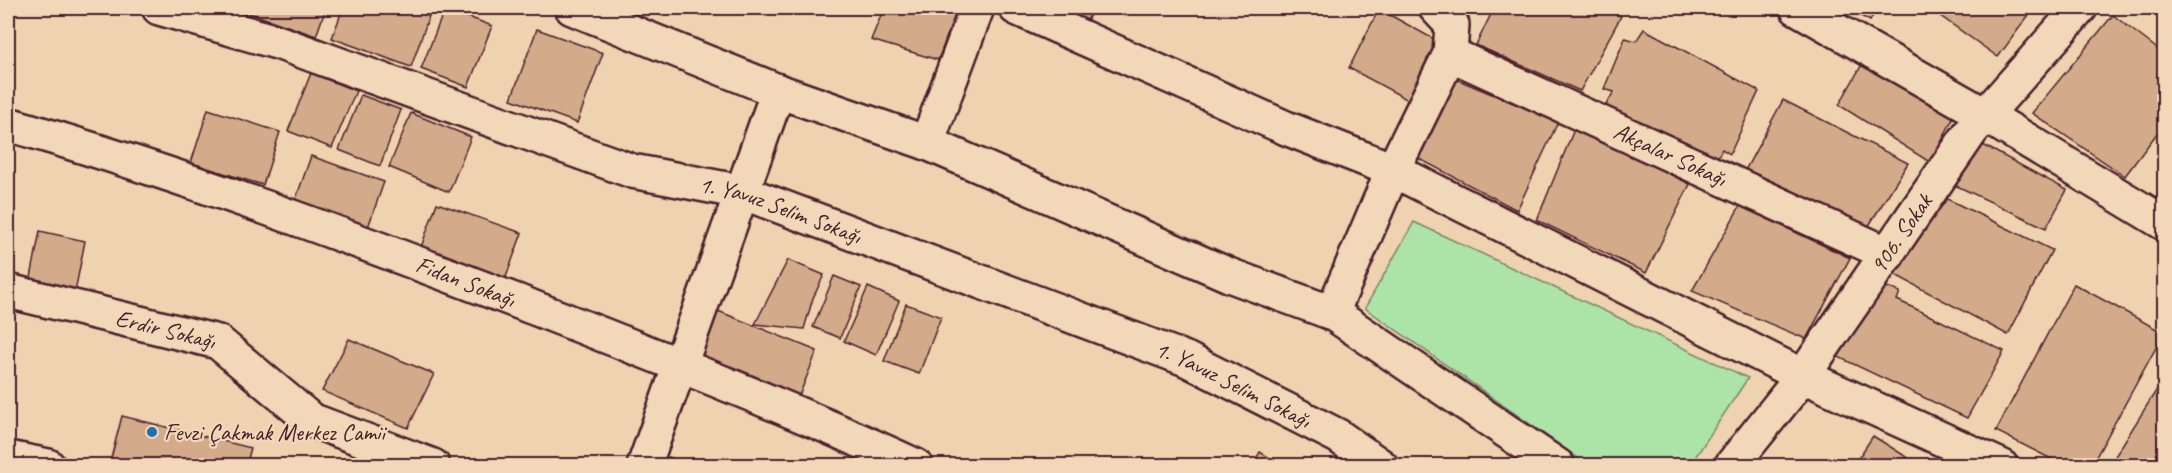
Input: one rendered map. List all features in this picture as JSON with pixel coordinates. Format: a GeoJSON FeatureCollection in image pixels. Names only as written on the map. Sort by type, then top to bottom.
{"type":"FeatureCollection","features":[{"type":"Feature","properties":{"kind":"street","name":"1. Yavuz Selim Sokağı"},"geometry":{"type":"LineString","coordinates":[[159,8],[280,43],[633,171],[742,192],[1186,359],[1338,436],[1381,465]]}},
{"type":"Feature","properties":{"kind":"street"},"geometry":{"type":"LineString","coordinates":[[572,8],[778,91],[927,143],[1229,275],[1332,313],[1555,465]]}},
{"type":"Feature","properties":{"kind":"street"},"geometry":{"type":"LineString","coordinates":[[927,143],[977,8]]}},
{"type":"Feature","properties":{"kind":"street"},"geometry":{"type":"LineString","coordinates":[[1016,8],[1286,128],[1393,170],[1803,376],[2001,465]]}},
{"type":"Feature","properties":{"kind":"street"},"geometry":{"type":"LineString","coordinates":[[1332,313],[1393,170],[1450,54],[1452,25],[1436,8]]}},
{"type":"Feature","properties":{"kind":"street"},"geometry":{"type":"LineString","coordinates":[[1797,8],[1985,115],[2164,223]]}},
{"type":"Feature","properties":{"kind":"street","name":"906. Sokak"},"geometry":{"type":"LineString","coordinates":[[1731,465],[1803,376],[1958,149],[1985,115],[2080,8]]}},
{"type":"Feature","properties":{"kind":"street","name":"Akçalar Sokağı"},"geometry":{"type":"LineString","coordinates":[[1450,54],[1888,254]]}},
{"type":"Feature","properties":{"kind":"street"},"geometry":{"type":"LineString","coordinates":[[644,465],[778,91]]}},
{"type":"Feature","properties":{"kind":"street","name":"Fidan Sokağı"},"geometry":{"type":"LineString","coordinates":[[8,124],[86,147],[347,236],[680,365],[916,465]]}},
{"type":"Feature","properties":{"kind":"street","name":"Erdir Sokağı"},"geometry":{"type":"LineString","coordinates":[[8,291],[218,342],[311,420],[433,465]]}},
{"type":"Feature","properties":{"kind":"street"},"geometry":{"type":"LineString","coordinates":[[8,458],[48,465]]}},
{"type":"Feature","properties":{"kind":"green space"},"geometry":{"type":"Polygon","coordinates":[[[1414,222],[1748,378],[1690,465],[1588,465],[1365,308],[1414,222]]]}},
{"type":"Feature","properties":{"kind":"building"},"geometry":{"type":"Polygon","coordinates":[[[235,8],[326,8],[316,36],[235,8]]]}},
{"type":"Feature","properties":{"kind":"building"},"geometry":{"type":"Polygon","coordinates":[[[343,8],[406,8],[429,16],[411,67],[332,38],[343,8]]]}},
{"type":"Feature","properties":{"kind":"building"},"geometry":{"type":"Polygon","coordinates":[[[445,8],[492,26],[468,87],[421,69],[445,8]]]}},
{"type":"Feature","properties":{"kind":"building"},"geometry":{"type":"Polygon","coordinates":[[[884,8],[939,8],[955,15],[938,60],[871,40],[884,8]]]}},
{"type":"Feature","properties":{"kind":"building"},"geometry":{"type":"Polygon","coordinates":[[[1055,8],[1093,8],[1087,21],[1055,8]]]}},
{"type":"Feature","properties":{"kind":"building"},"geometry":{"type":"Polygon","coordinates":[[[1494,8],[1603,8],[1621,16],[1580,91],[1476,45],[1494,8]]]}},
{"type":"Feature","properties":{"kind":"building"},"geometry":{"type":"Polygon","coordinates":[[[1846,8],[1877,8],[1870,21],[1846,8]]]}},
{"type":"Feature","properties":{"kind":"building"},"geometry":{"type":"Polygon","coordinates":[[[1929,8],[2034,8],[1998,57],[1929,8]]]}},
{"type":"Feature","properties":{"kind":"building"},"geometry":{"type":"Polygon","coordinates":[[[1379,9],[1441,43],[1410,101],[1349,68],[1379,9]]]}},
{"type":"Feature","properties":{"kind":"building"},"geometry":{"type":"Polygon","coordinates":[[[2113,15],[2164,54],[2164,124],[2125,176],[2032,113],[2113,15]]]}},
{"type":"Feature","properties":{"kind":"building"},"geometry":{"type":"Polygon","coordinates":[[[537,29],[603,53],[577,123],[511,99],[537,29]]]}},
{"type":"Feature","properties":{"kind":"building"},"geometry":{"type":"Polygon","coordinates":[[[1644,29],[1759,91],[1730,154],[1722,149],[1715,163],[1604,108],[1614,92],[1604,89],[1625,38],[1636,41],[1644,29]]]}},
{"type":"Feature","properties":{"kind":"building"},"geometry":{"type":"Polygon","coordinates":[[[1865,59],[1955,114],[1931,163],[1839,105],[1865,59]]]}},
{"type":"Feature","properties":{"kind":"building"},"geometry":{"type":"Polygon","coordinates":[[[311,73],[356,91],[332,148],[288,131],[311,73]]]}},
{"type":"Feature","properties":{"kind":"building"},"geometry":{"type":"Polygon","coordinates":[[[1449,76],[1558,122],[1517,210],[1412,155],[1449,76]]]}},
{"type":"Feature","properties":{"kind":"building"},"geometry":{"type":"Polygon","coordinates":[[[361,95],[401,110],[380,166],[339,150],[361,95]]]}},
{"type":"Feature","properties":{"kind":"building"},"geometry":{"type":"Polygon","coordinates":[[[1783,100],[1908,163],[1863,235],[1741,178],[1783,100]]]}},
{"type":"Feature","properties":{"kind":"building"},"geometry":{"type":"Polygon","coordinates":[[[208,109],[280,132],[263,185],[191,163],[208,109]]]}},
{"type":"Feature","properties":{"kind":"building"},"geometry":{"type":"Polygon","coordinates":[[[411,113],[471,137],[449,192],[389,167],[411,113]]]}},
{"type":"Feature","properties":{"kind":"building"},"geometry":{"type":"Polygon","coordinates":[[[1575,127],[1690,184],[1646,273],[1537,220],[1575,127]]]}},
{"type":"Feature","properties":{"kind":"building"},"geometry":{"type":"Polygon","coordinates":[[[1970,138],[2067,190],[2046,228],[1944,180],[1970,138]]]}},
{"type":"Feature","properties":{"kind":"building"},"geometry":{"type":"Polygon","coordinates":[[[311,156],[384,182],[367,230],[294,204],[311,156]]]}},
{"type":"Feature","properties":{"kind":"building"},"geometry":{"type":"Polygon","coordinates":[[[1937,194],[2052,250],[2008,335],[1888,271],[1937,194]]]}},
{"type":"Feature","properties":{"kind":"building"},"geometry":{"type":"Polygon","coordinates":[[[437,203],[522,233],[502,288],[417,258],[437,203]]]}},
{"type":"Feature","properties":{"kind":"building"},"geometry":{"type":"Polygon","coordinates":[[[1740,206],[1850,258],[1806,339],[1692,291],[1740,206]]]}},
{"type":"Feature","properties":{"kind":"building"},"geometry":{"type":"Polygon","coordinates":[[[40,231],[85,241],[74,297],[29,288],[40,231]]]}},
{"type":"Feature","properties":{"kind":"building"},"geometry":{"type":"Polygon","coordinates":[[[788,260],[824,275],[813,298],[804,329],[755,324],[788,260]]]}},
{"type":"Feature","properties":{"kind":"building"},"geometry":{"type":"Polygon","coordinates":[[[834,276],[861,287],[840,338],[813,327],[834,276]]]}},
{"type":"Feature","properties":{"kind":"building"},"geometry":{"type":"Polygon","coordinates":[[[1873,282],[1900,292],[1897,300],[2004,351],[1967,418],[1830,353],[1873,282]]]}},
{"type":"Feature","properties":{"kind":"building"},"geometry":{"type":"Polygon","coordinates":[[[2074,284],[2164,333],[2091,466],[2065,466],[1996,431],[2074,284]]]}},
{"type":"Feature","properties":{"kind":"building"},"geometry":{"type":"Polygon","coordinates":[[[868,287],[899,301],[876,355],[844,341],[868,287]]]}},
{"type":"Feature","properties":{"kind":"building"},"geometry":{"type":"Polygon","coordinates":[[[906,304],[941,317],[919,374],[884,361],[906,304]]]}},
{"type":"Feature","properties":{"kind":"building"},"geometry":{"type":"Polygon","coordinates":[[[718,311],[817,351],[799,396],[700,356],[718,311]]]}},
{"type":"Feature","properties":{"kind":"building"},"geometry":{"type":"Polygon","coordinates":[[[349,339],[434,374],[408,428],[322,391],[349,339]]]}},
{"type":"Feature","properties":{"kind":"building"},"geometry":{"type":"Polygon","coordinates":[[[2164,378],[2164,466],[2109,466],[2164,378]]]}},
{"type":"Feature","properties":{"kind":"building","name":"Fevzi Çakmak Merkez Camii"},"geometry":{"type":"Polygon","coordinates":[[[122,416],[251,448],[246,466],[109,466],[122,416]]]}},
{"type":"Feature","properties":{"kind":"building"},"geometry":{"type":"Polygon","coordinates":[[[1873,436],[1921,466],[1853,466],[1873,436]]]}},
{"type":"Feature","properties":{"kind":"building"},"geometry":{"type":"Polygon","coordinates":[[[1260,452],[1283,466],[1252,466],[1260,452]]]}},
{"type":"Feature","properties":{"kind":"building"},"geometry":{"type":"Polygon","coordinates":[[[669,457],[688,466],[665,466],[669,457]]]}},
{"type":"Feature","properties":{"kind":"place","name":"Fevzi Çakmak Merkez Camii"},"geometry":{"type":"Point","coordinates":[152,432]}}]}
